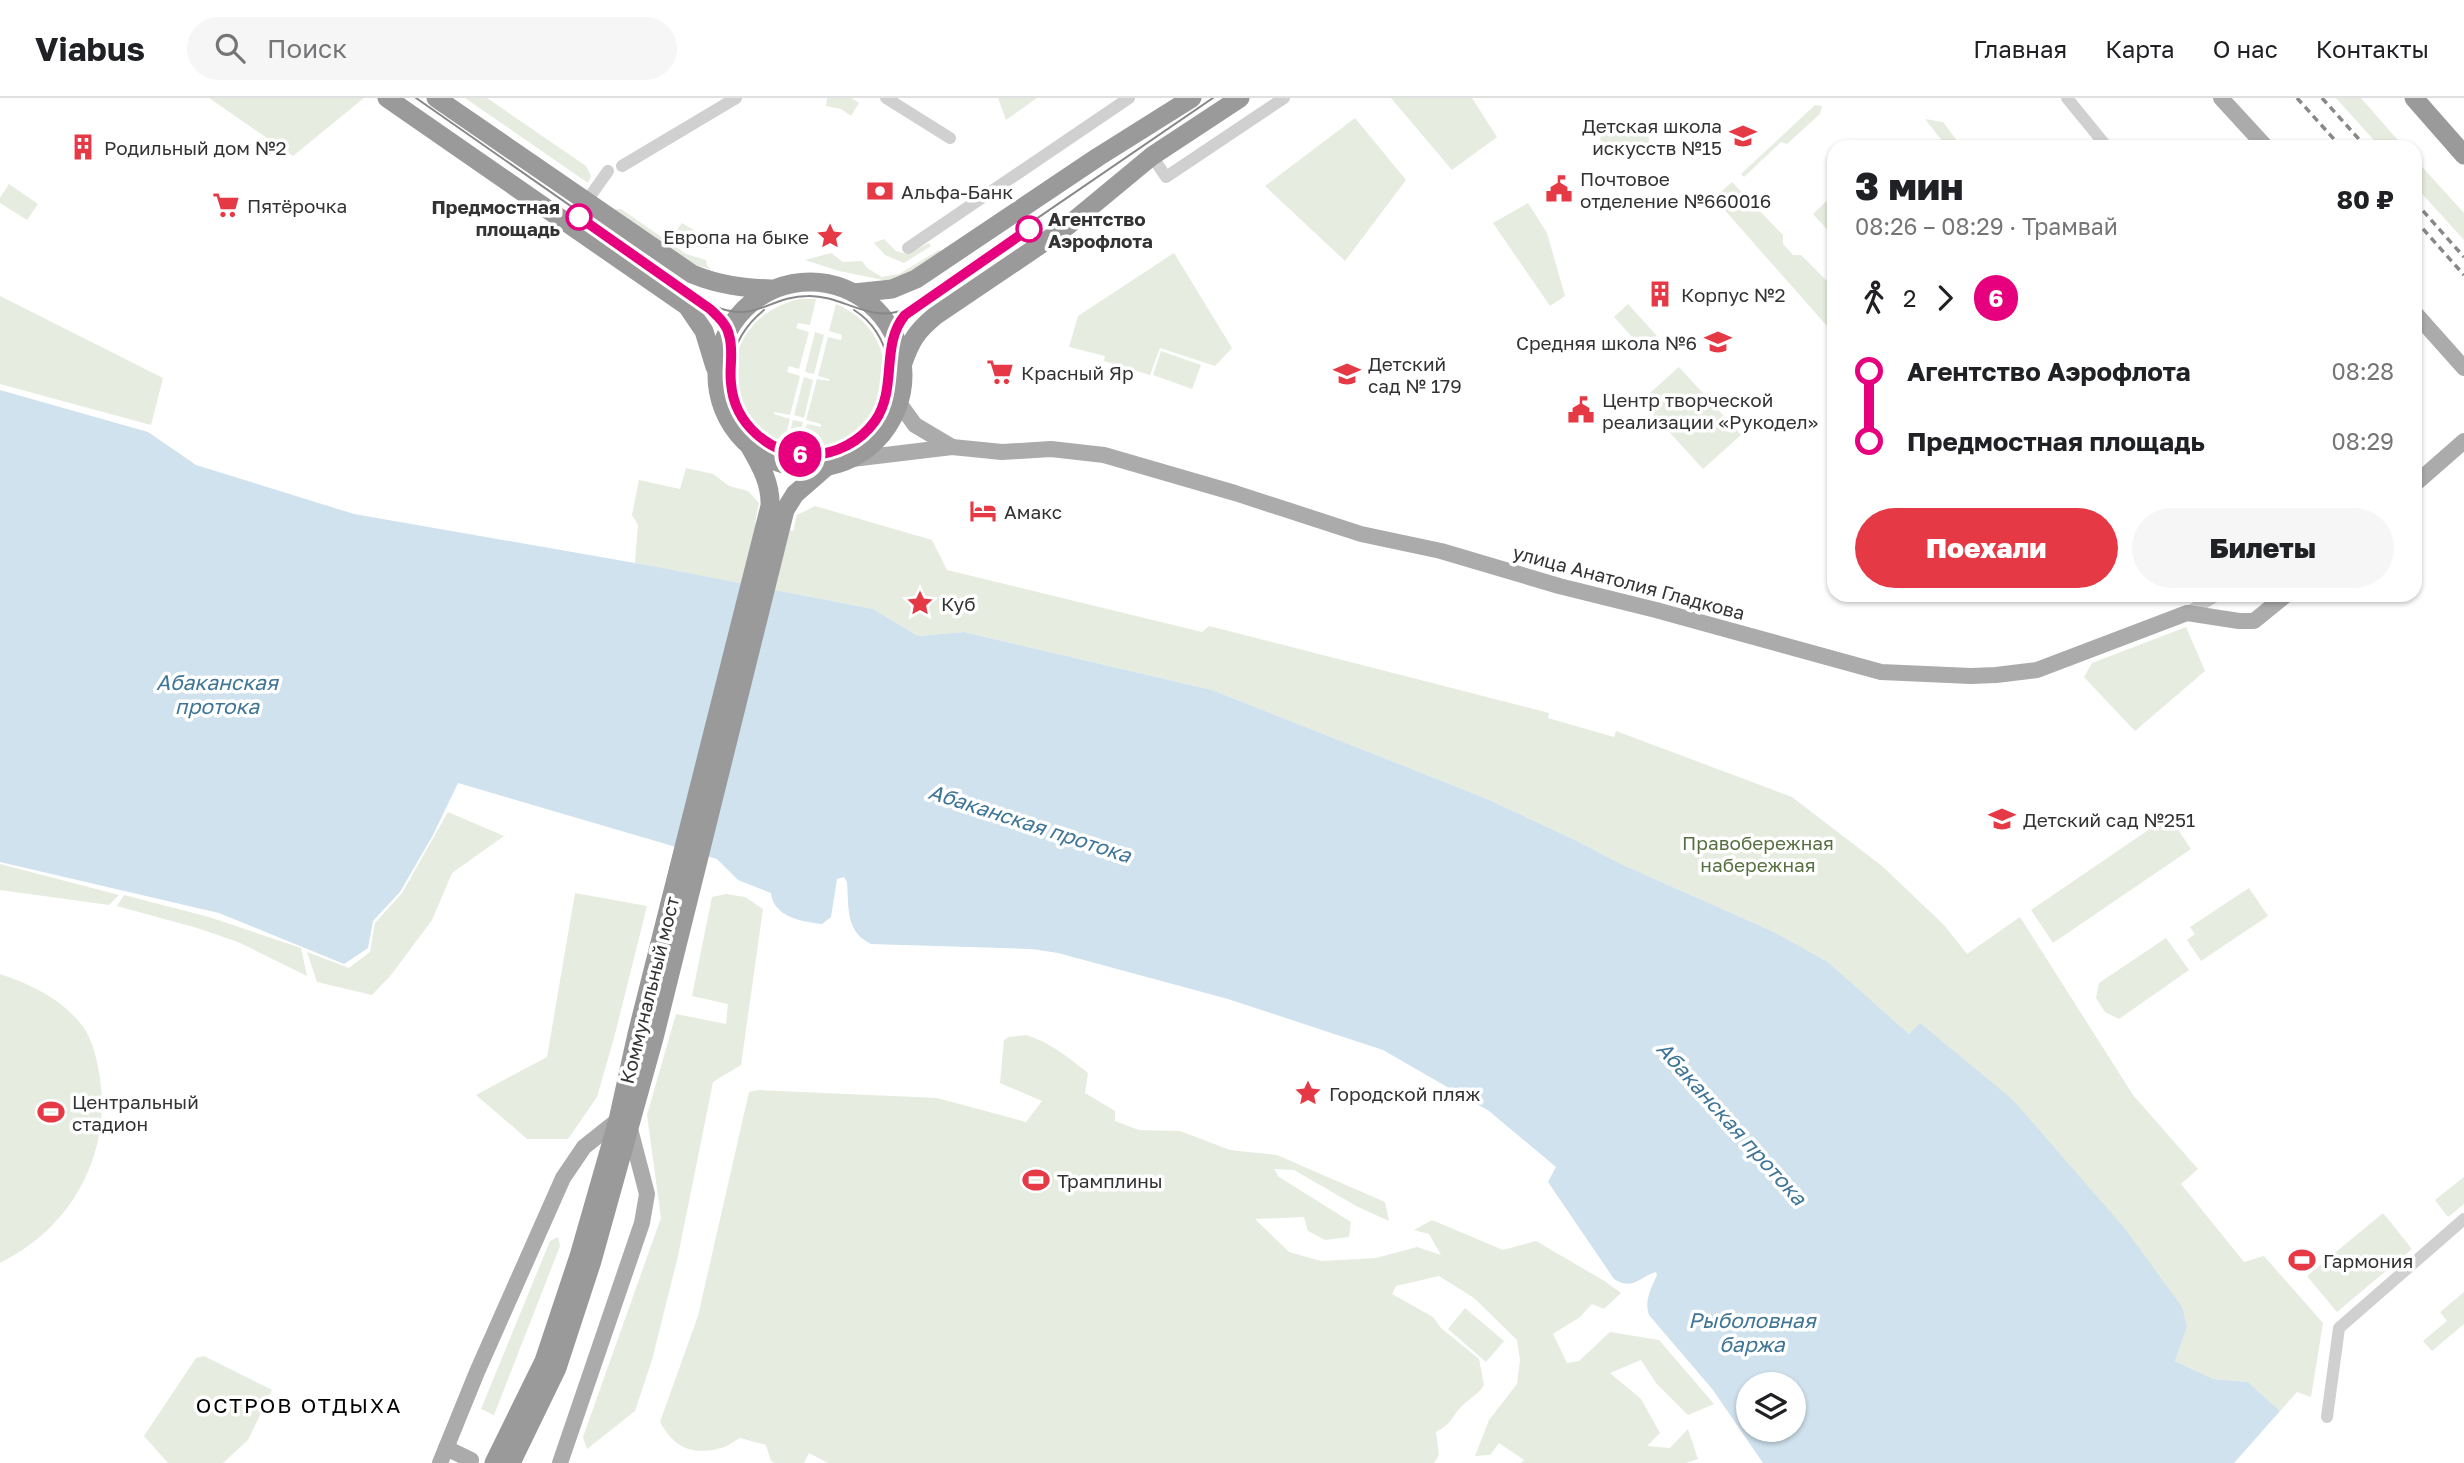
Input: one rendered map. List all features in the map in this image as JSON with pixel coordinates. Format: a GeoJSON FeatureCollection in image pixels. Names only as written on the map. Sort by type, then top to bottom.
{"type":"FeatureCollection","features":[{"type":"Feature","properties":{"kind":"highway"},"geometry":{"type":"LineString","coordinates":[[387,98],[687,306],[704,331],[717,371]]}},
{"type":"Feature","properties":{"kind":"highway"},"geometry":{"type":"LineString","coordinates":[[436,98],[692,274],[714,283],[740,288],[772,289],[806,282],[824,283],[854,293],[878,311],[900,350],[903,379],[899,403],[884,432],[875,442],[852,459],[810,469],[778,463],[750,447]]}},
{"type":"Feature","properties":{"kind":"highway"},"geometry":{"type":"LineString","coordinates":[[854,293],[892,289],[916,279],[1098,157],[1192,98]]}},
{"type":"Feature","properties":{"kind":"highway"},"geometry":{"type":"LineString","coordinates":[[903,365],[910,342],[935,316],[1065,228],[1152,156],[1240,98]]}},
{"type":"Feature","properties":{"kind":"highway"},"geometry":{"type":"LineString","coordinates":[[2414,98],[2464,155]]}},
{"type":"Feature","properties":{"kind":"highway"},"geometry":{"type":"LineString","coordinates":[[772,289],[750,303],[733,322],[721,345],[717,385],[725,415],[761,466],[778,508],[826,467]]}},
{"type":"Feature","properties":{"kind":"highway","name":"Коммунальный мост"},"geometry":{"type":"LineString","coordinates":[[511,1463],[557,1368],[592,1262],[623,1123],[778,508]]}},
{"type":"Feature","properties":{"kind":"highway","name":"Коммунальный мост"},"geometry":{"type":"LineString","coordinates":[[494,1463],[544,1361],[623,1123]]}},
{"type":"Feature","properties":{"kind":"main road"},"geometry":{"type":"LineString","coordinates":[[2221,98],[2260,140]]}},
{"type":"Feature","properties":{"kind":"main road"},"geometry":{"type":"LineString","coordinates":[[2422,321],[2464,368]]}},
{"type":"Feature","properties":{"kind":"main road"},"geometry":{"type":"LineString","coordinates":[[899,403],[915,425],[952,447]]}},
{"type":"Feature","properties":{"kind":"main road"},"geometry":{"type":"LineString","coordinates":[[2422,478],[2463,442]]}},
{"type":"Feature","properties":{"kind":"main road"},"geometry":{"type":"LineString","coordinates":[[852,459],[952,447]]}},
{"type":"Feature","properties":{"kind":"main road","name":"улица Анатолия Гладкова"},"geometry":{"type":"LineString","coordinates":[[952,447],[1002,452],[1051,449],[1104,455],[1235,493],[1361,534],[1441,551],[1559,586],[1881,672],[1971,676],[2037,670],[2187,613]]}},
{"type":"Feature","properties":{"kind":"main road"},"geometry":{"type":"LineString","coordinates":[[2187,613],[2254,621],[2277,602]]}},
{"type":"Feature","properties":{"kind":"main road"},"geometry":{"type":"LineString","coordinates":[[471,1460],[443,1455],[563,1178],[584,1147],[623,1123],[647,1202],[560,1463]]}},
{"type":"Feature","properties":{"kind":"street"},"geometry":{"type":"LineString","coordinates":[[622,166],[736,98]]}},
{"type":"Feature","properties":{"kind":"street"},"geometry":{"type":"LineString","coordinates":[[886,98],[950,138]]}},
{"type":"Feature","properties":{"kind":"street"},"geometry":{"type":"LineString","coordinates":[[908,248],[1129,98]]}},
{"type":"Feature","properties":{"kind":"street"},"geometry":{"type":"LineString","coordinates":[[1152,156],[1166,177],[1284,98]]}},
{"type":"Feature","properties":{"kind":"street"},"geometry":{"type":"LineString","coordinates":[[2067,98],[2101,140]]}},
{"type":"Feature","properties":{"kind":"street"},"geometry":{"type":"LineString","coordinates":[[586,202],[608,171]]}},
{"type":"Feature","properties":{"kind":"street"},"geometry":{"type":"LineString","coordinates":[[2187,613],[2205,602]]}},
{"type":"Feature","properties":{"kind":"street"},"geometry":{"type":"LineString","coordinates":[[2326,1417],[2339,1328],[2464,1219]]}},
{"type":"Feature","properties":{"kind":"green space"},"geometry":{"type":"Polygon","coordinates":[[[209,98],[364,98],[293,156],[209,98]]]}},
{"type":"Feature","properties":{"kind":"green space"},"geometry":{"type":"Polygon","coordinates":[[[465,98],[487,98],[586,166],[591,176],[588,183],[465,98]]]}},
{"type":"Feature","properties":{"kind":"green space"},"geometry":{"type":"Polygon","coordinates":[[[827,98],[852,98],[859,103],[851,116],[841,109],[826,106],[827,98]]]}},
{"type":"Feature","properties":{"kind":"green space"},"geometry":{"type":"Polygon","coordinates":[[[998,98],[1037,98],[1006,120],[998,98]]]}},
{"type":"Feature","properties":{"kind":"green space"},"geometry":{"type":"Polygon","coordinates":[[[1391,98],[1472,98],[1497,137],[1452,170],[1391,98]]]}},
{"type":"Feature","properties":{"kind":"green space"},"geometry":{"type":"Polygon","coordinates":[[[2336,98],[2361,98],[2398,140],[2374,140],[2336,98]]]}},
{"type":"Feature","properties":{"kind":"green space"},"geometry":{"type":"Polygon","coordinates":[[[1815,105],[1822,106],[1820,114],[1787,144],[1781,142],[1744,177],[1741,174],[1815,105]]]}},
{"type":"Feature","properties":{"kind":"green space"},"geometry":{"type":"Polygon","coordinates":[[[1355,118],[1406,180],[1345,261],[1265,186],[1355,118]]]}},
{"type":"Feature","properties":{"kind":"green space"},"geometry":{"type":"Polygon","coordinates":[[[1925,119],[1943,122],[1957,140],[1942,140],[1925,119]]]}},
{"type":"Feature","properties":{"kind":"green space"},"geometry":{"type":"Polygon","coordinates":[[[1648,130],[1650,154],[1602,158],[1600,134],[1648,130]]]}},
{"type":"Feature","properties":{"kind":"green space"},"geometry":{"type":"Polygon","coordinates":[[[2422,167],[2464,213],[2464,240],[2422,194],[2422,167]]]}},
{"type":"Feature","properties":{"kind":"green space"},"geometry":{"type":"Polygon","coordinates":[[[1732,182],[1783,235],[1783,244],[1793,255],[1801,255],[1827,281],[1827,326],[1714,198],[1732,182]]]}},
{"type":"Feature","properties":{"kind":"green space"},"geometry":{"type":"Polygon","coordinates":[[[9,184],[38,204],[27,220],[0,203],[0,198],[9,184]]]}},
{"type":"Feature","properties":{"kind":"green space"},"geometry":{"type":"Polygon","coordinates":[[[1827,201],[1827,229],[1813,214],[1827,201]]]}},
{"type":"Feature","properties":{"kind":"green space"},"geometry":{"type":"Polygon","coordinates":[[[1528,203],[1547,233],[1565,296],[1550,306],[1493,223],[1528,203]]]}},
{"type":"Feature","properties":{"kind":"green space"},"geometry":{"type":"Polygon","coordinates":[[[621,209],[686,254],[706,260],[711,269],[690,264],[615,211],[621,209]]]}},
{"type":"Feature","properties":{"kind":"green space"},"geometry":{"type":"Polygon","coordinates":[[[682,223],[708,239],[710,245],[707,248],[698,247],[673,236],[682,223]]]}},
{"type":"Feature","properties":{"kind":"green space"},"geometry":{"type":"Polygon","coordinates":[[[884,239],[896,251],[907,254],[929,243],[931,246],[904,263],[885,255],[874,243],[884,239]]]}},
{"type":"Feature","properties":{"kind":"green space"},"geometry":{"type":"Polygon","coordinates":[[[939,250],[943,251],[893,282],[839,271],[805,260],[831,253],[843,262],[862,261],[867,268],[882,277],[899,274],[939,250]]]}},
{"type":"Feature","properties":{"kind":"green space"},"geometry":{"type":"Polygon","coordinates":[[[1174,253],[1232,348],[1215,366],[1160,348],[1150,375],[1104,361],[1105,356],[1069,347],[1078,316],[1174,253]]]}},
{"type":"Feature","properties":{"kind":"green space"},"geometry":{"type":"Polygon","coordinates":[[[0,296],[163,378],[151,425],[0,384],[0,296]]]}},
{"type":"Feature","properties":{"kind":"green space"},"geometry":{"type":"Polygon","coordinates":[[[800,299],[816,299],[810,325],[798,323],[796,328],[809,332],[799,369],[789,366],[787,372],[800,376],[790,415],[774,414],[790,419],[784,442],[787,442],[793,420],[803,422],[798,445],[801,446],[807,424],[821,427],[821,424],[806,420],[817,379],[829,381],[818,376],[828,337],[841,340],[842,335],[829,331],[836,304],[862,321],[878,343],[885,369],[883,395],[872,419],[855,438],[830,450],[799,451],[770,442],[750,425],[738,403],[734,378],[738,352],[750,329],[771,310],[800,299]]]}},
{"type":"Feature","properties":{"kind":"green space"},"geometry":{"type":"Polygon","coordinates":[[[1628,304],[1657,336],[1643,349],[1614,317],[1628,304]]]}},
{"type":"Feature","properties":{"kind":"green space"},"geometry":{"type":"Polygon","coordinates":[[[815,332],[824,335],[814,374],[805,372],[815,332]]]}},
{"type":"Feature","properties":{"kind":"green space"},"geometry":{"type":"Polygon","coordinates":[[[1161,351],[1201,365],[1192,389],[1153,375],[1161,351]]]}},
{"type":"Feature","properties":{"kind":"green space"},"geometry":{"type":"Polygon","coordinates":[[[1679,367],[1741,435],[1703,469],[1641,401],[1679,367]]]}},
{"type":"Feature","properties":{"kind":"green space"},"geometry":{"type":"Polygon","coordinates":[[[804,377],[813,380],[804,418],[794,415],[804,377]]]}},
{"type":"Feature","properties":{"kind":"green space","name":"Правобережная набережная"},"geometry":{"type":"Polygon","coordinates":[[[686,468],[713,474],[729,486],[748,491],[759,503],[755,523],[793,531],[797,515],[815,506],[932,540],[947,570],[1202,632],[1209,626],[1549,713],[1548,718],[1614,737],[1616,731],[1792,797],[1882,866],[1944,925],[1967,954],[2020,917],[2133,1095],[2198,1169],[2181,1184],[2244,1262],[2264,1256],[2323,1323],[2311,1397],[2297,1392],[2280,1411],[2248,1382],[2213,1379],[2175,1361],[2187,1327],[1920,1024],[1909,1034],[1828,962],[1772,931],[1623,865],[1485,798],[1212,690],[964,632],[918,636],[873,609],[635,563],[638,525],[632,515],[639,480],[680,489],[686,468]]]}},
{"type":"Feature","properties":{"kind":"green space"},"geometry":{"type":"Polygon","coordinates":[[[2186,627],[2205,671],[2135,731],[2084,677],[2092,663],[2186,627]]]}},
{"type":"Feature","properties":{"kind":"green space"},"geometry":{"type":"Polygon","coordinates":[[[448,812],[504,836],[452,873],[432,920],[391,975],[372,995],[317,982],[307,952],[349,968],[370,952],[375,923],[402,893],[448,812]]]}},
{"type":"Feature","properties":{"kind":"green space"},"geometry":{"type":"Polygon","coordinates":[[[2169,816],[2191,849],[2053,943],[2031,910],[2169,816]]]}},
{"type":"Feature","properties":{"kind":"green space"},"geometry":{"type":"Polygon","coordinates":[[[0,864],[119,895],[109,905],[0,890],[0,864]]]}},
{"type":"Feature","properties":{"kind":"green space"},"geometry":{"type":"Polygon","coordinates":[[[2249,888],[2268,916],[2201,961],[2187,940],[2195,934],[2190,927],[2249,888]]]}},
{"type":"Feature","properties":{"kind":"green space"},"geometry":{"type":"Polygon","coordinates":[[[575,893],[647,906],[597,1097],[568,1139],[527,1139],[476,1095],[547,1057],[575,893]]]}},
{"type":"Feature","properties":{"kind":"green space"},"geometry":{"type":"Polygon","coordinates":[[[726,894],[745,897],[763,909],[741,1065],[713,1082],[678,1256],[652,1360],[635,1411],[587,1449],[583,1437],[661,1218],[647,1115],[676,1014],[726,1024],[728,1004],[692,996],[712,897],[726,894]]]}},
{"type":"Feature","properties":{"kind":"green space"},"geometry":{"type":"Polygon","coordinates":[[[124,895],[209,917],[301,948],[307,976],[238,942],[117,906],[124,895]]]}},
{"type":"Feature","properties":{"kind":"green space"},"geometry":{"type":"Polygon","coordinates":[[[2166,938],[2189,970],[2119,1019],[2105,1012],[2096,998],[2099,983],[2166,938]]]}},
{"type":"Feature","properties":{"kind":"green space","name":"Центральный стадион"},"geometry":{"type":"Polygon","coordinates":[[[0,974],[24,983],[57,1002],[84,1028],[96,1060],[102,1108],[92,1163],[80,1188],[47,1231],[25,1249],[0,1263],[0,974]]]}},
{"type":"Feature","properties":{"kind":"green space"},"geometry":{"type":"Polygon","coordinates":[[[1026,1035],[1051,1046],[1088,1073],[1085,1093],[1115,1111],[1115,1121],[1139,1130],[1180,1131],[1230,1150],[1277,1155],[1385,1202],[1389,1221],[1358,1207],[1294,1170],[1274,1169],[1279,1177],[1351,1222],[1349,1237],[1325,1240],[1308,1231],[1304,1217],[1255,1219],[1289,1252],[1321,1261],[1376,1258],[1417,1247],[1441,1255],[1429,1234],[1414,1230],[1432,1220],[1503,1250],[1536,1241],[1606,1282],[1621,1293],[1604,1309],[1592,1304],[1580,1317],[1553,1334],[1567,1363],[1579,1361],[1610,1332],[1659,1340],[1714,1404],[1688,1415],[1656,1383],[1641,1360],[1610,1373],[1641,1399],[1660,1433],[1647,1446],[1670,1448],[1688,1429],[1698,1459],[1686,1463],[1521,1463],[1524,1460],[1499,1443],[1490,1455],[1475,1456],[1489,1420],[1517,1384],[1520,1360],[1517,1340],[1474,1298],[1439,1276],[1396,1286],[1392,1294],[1433,1317],[1441,1328],[1479,1359],[1484,1385],[1446,1426],[1436,1432],[1439,1455],[1434,1463],[828,1463],[809,1453],[804,1463],[775,1463],[771,1461],[766,1445],[740,1438],[726,1446],[701,1451],[684,1447],[671,1438],[660,1422],[698,1316],[749,1092],[759,1090],[937,1098],[1026,1122],[1042,1101],[1000,1083],[1004,1040],[1026,1035]]]}},
{"type":"Feature","properties":{"kind":"green space"},"geometry":{"type":"Polygon","coordinates":[[[2464,1177],[2464,1204],[2448,1217],[2435,1200],[2464,1177]]]}},
{"type":"Feature","properties":{"kind":"green space"},"geometry":{"type":"Polygon","coordinates":[[[2383,1213],[2412,1249],[2337,1312],[2307,1276],[2383,1213]]]}},
{"type":"Feature","properties":{"kind":"green space"},"geometry":{"type":"Polygon","coordinates":[[[558,1237],[560,1246],[494,1415],[481,1409],[550,1241],[558,1237]]]}},
{"type":"Feature","properties":{"kind":"green space"},"geometry":{"type":"Polygon","coordinates":[[[2464,1292],[2464,1324],[2432,1351],[2423,1341],[2447,1321],[2440,1312],[2464,1292]]]}},
{"type":"Feature","properties":{"kind":"green space"},"geometry":{"type":"Polygon","coordinates":[[[1465,1308],[1504,1341],[1486,1362],[1448,1329],[1465,1308]]]}},
{"type":"Feature","properties":{"kind":"green space"},"geometry":{"type":"Polygon","coordinates":[[[204,1356],[272,1390],[248,1440],[223,1463],[168,1463],[144,1436],[196,1358],[204,1356]]]}},
{"type":"Feature","properties":{"kind":"water","name":"Абаканская протока"},"geometry":{"type":"Polygon","coordinates":[[[0,390],[148,432],[196,465],[354,514],[652,566],[873,609],[918,636],[964,632],[1212,690],[1485,798],[1623,865],[1772,931],[1828,962],[1909,1034],[1920,1023],[2013,1100],[2126,1230],[2182,1307],[2187,1327],[2175,1361],[2213,1379],[2248,1382],[2280,1411],[2234,1463],[1763,1463],[1749,1442],[1806,1442],[1806,1372],[1736,1372],[1736,1424],[1713,1390],[1649,1315],[1648,1300],[1656,1272],[1626,1284],[1614,1279],[1548,1182],[1556,1167],[1489,1111],[1383,1050],[1228,999],[1058,953],[1032,949],[871,944],[863,939],[853,926],[844,877],[837,879],[831,917],[822,924],[805,922],[782,912],[773,901],[771,893],[738,880],[717,859],[458,783],[433,835],[400,892],[373,921],[368,948],[344,964],[219,913],[0,862],[0,390]]]}},
{"type":"Feature","properties":{"kind":"tram line"},"geometry":{"type":"LineString","coordinates":[[416,98],[714,306],[728,311],[752,311],[794,297],[808,296],[879,313],[903,310],[1213,98]]}},
{"type":"Feature","properties":{"kind":"tram line","name":"6"},"geometry":{"type":"LineString","coordinates":[[579,217],[718,317],[730,335],[731,385],[738,411],[765,441],[777,448],[804,455],[831,452],[855,441],[866,432],[882,410],[886,397],[891,344],[898,323],[905,315],[1029,229]]}},
{"type":"Feature","properties":{"kind":"tram line"},"geometry":{"type":"LineString","coordinates":[[707,307],[728,331],[732,355]]}},
{"type":"Feature","properties":{"kind":"tram line"},"geometry":{"type":"LineString","coordinates":[[764,310],[741,336],[732,364],[733,393],[744,418],[762,439],[787,452],[815,455],[846,446],[867,431],[879,414],[885,395],[892,339],[899,323],[912,310]]}},
{"type":"Feature","properties":{"kind":"tram line"},"geometry":{"type":"LineString","coordinates":[[854,310],[876,332],[888,361]]}},
{"type":"Feature","properties":{"kind":"railway"},"geometry":{"type":"LineString","coordinates":[[2297,98],[2335,140]]}},
{"type":"Feature","properties":{"kind":"railway"},"geometry":{"type":"LineString","coordinates":[[2322,98],[2360,140]]}},
{"type":"Feature","properties":{"kind":"railway"},"geometry":{"type":"LineString","coordinates":[[2422,210],[2464,257]]}},
{"type":"Feature","properties":{"kind":"railway"},"geometry":{"type":"LineString","coordinates":[[2422,228],[2464,275]]}},
{"type":"Feature","properties":{"kind":"place","name":"Детская школа искусств №15"},"geometry":{"type":"Point","coordinates":[1743,136]}},
{"type":"Feature","properties":{"kind":"place","name":"Родильный дом №2"},"geometry":{"type":"Point","coordinates":[83,147]}},
{"type":"Feature","properties":{"kind":"place","name":"Почтовое отделение №660016"},"geometry":{"type":"Point","coordinates":[1559,189]}},
{"type":"Feature","properties":{"kind":"place","name":"Альфа-Банк"},"geometry":{"type":"Point","coordinates":[880,191]}},
{"type":"Feature","properties":{"kind":"place","name":"Пятёрочка"},"geometry":{"type":"Point","coordinates":[226,205]}},
{"type":"Feature","properties":{"kind":"place","name":"Предмостная площадь"},"geometry":{"type":"Point","coordinates":[579,217]}},
{"type":"Feature","properties":{"kind":"place","name":"Агентство Аэрофлота"},"geometry":{"type":"Point","coordinates":[1029,229]}},
{"type":"Feature","properties":{"kind":"place","name":"Европа на быке"},"geometry":{"type":"Point","coordinates":[830,236]}},
{"type":"Feature","properties":{"kind":"place","name":"Корпус №2"},"geometry":{"type":"Point","coordinates":[1660,294]}},
{"type":"Feature","properties":{"kind":"place","name":"Средняя школа №6"},"geometry":{"type":"Point","coordinates":[1718,342]}},
{"type":"Feature","properties":{"kind":"place","name":"Красный Яр"},"geometry":{"type":"Point","coordinates":[1000,372]}},
{"type":"Feature","properties":{"kind":"place","name":"Детский сад № 179"},"geometry":{"type":"Point","coordinates":[1347,374]}},
{"type":"Feature","properties":{"kind":"place","name":"Центр творческой реализации «Рукодел»"},"geometry":{"type":"Point","coordinates":[1581,410]}},
{"type":"Feature","properties":{"kind":"place","name":"Амакс"},"geometry":{"type":"Point","coordinates":[983,511]}},
{"type":"Feature","properties":{"kind":"place","name":"Куб"},"geometry":{"type":"Point","coordinates":[920,603]}},
{"type":"Feature","properties":{"kind":"place","name":"Детский сад №251"},"geometry":{"type":"Point","coordinates":[2002,819]}},
{"type":"Feature","properties":{"kind":"place","name":"Городской пляж"},"geometry":{"type":"Point","coordinates":[1308,1093]}},
{"type":"Feature","properties":{"kind":"place","name":"Центральный стадион"},"geometry":{"type":"Point","coordinates":[51,1112]}},
{"type":"Feature","properties":{"kind":"place","name":"Трамплины"},"geometry":{"type":"Point","coordinates":[1036,1180]}},
{"type":"Feature","properties":{"kind":"place","name":"Гармония"},"geometry":{"type":"Point","coordinates":[2302,1260]}},
{"type":"Feature","properties":{"kind":"district","name":"ОСТРОВ ОТДЫХА"},"geometry":{"type":"Point","coordinates":[299,1405]}},
{"type":"Feature","properties":{"kind":"water label","name":"Рыболовная баржа"},"geometry":{"type":"Point","coordinates":[1752,1332]}}]}
